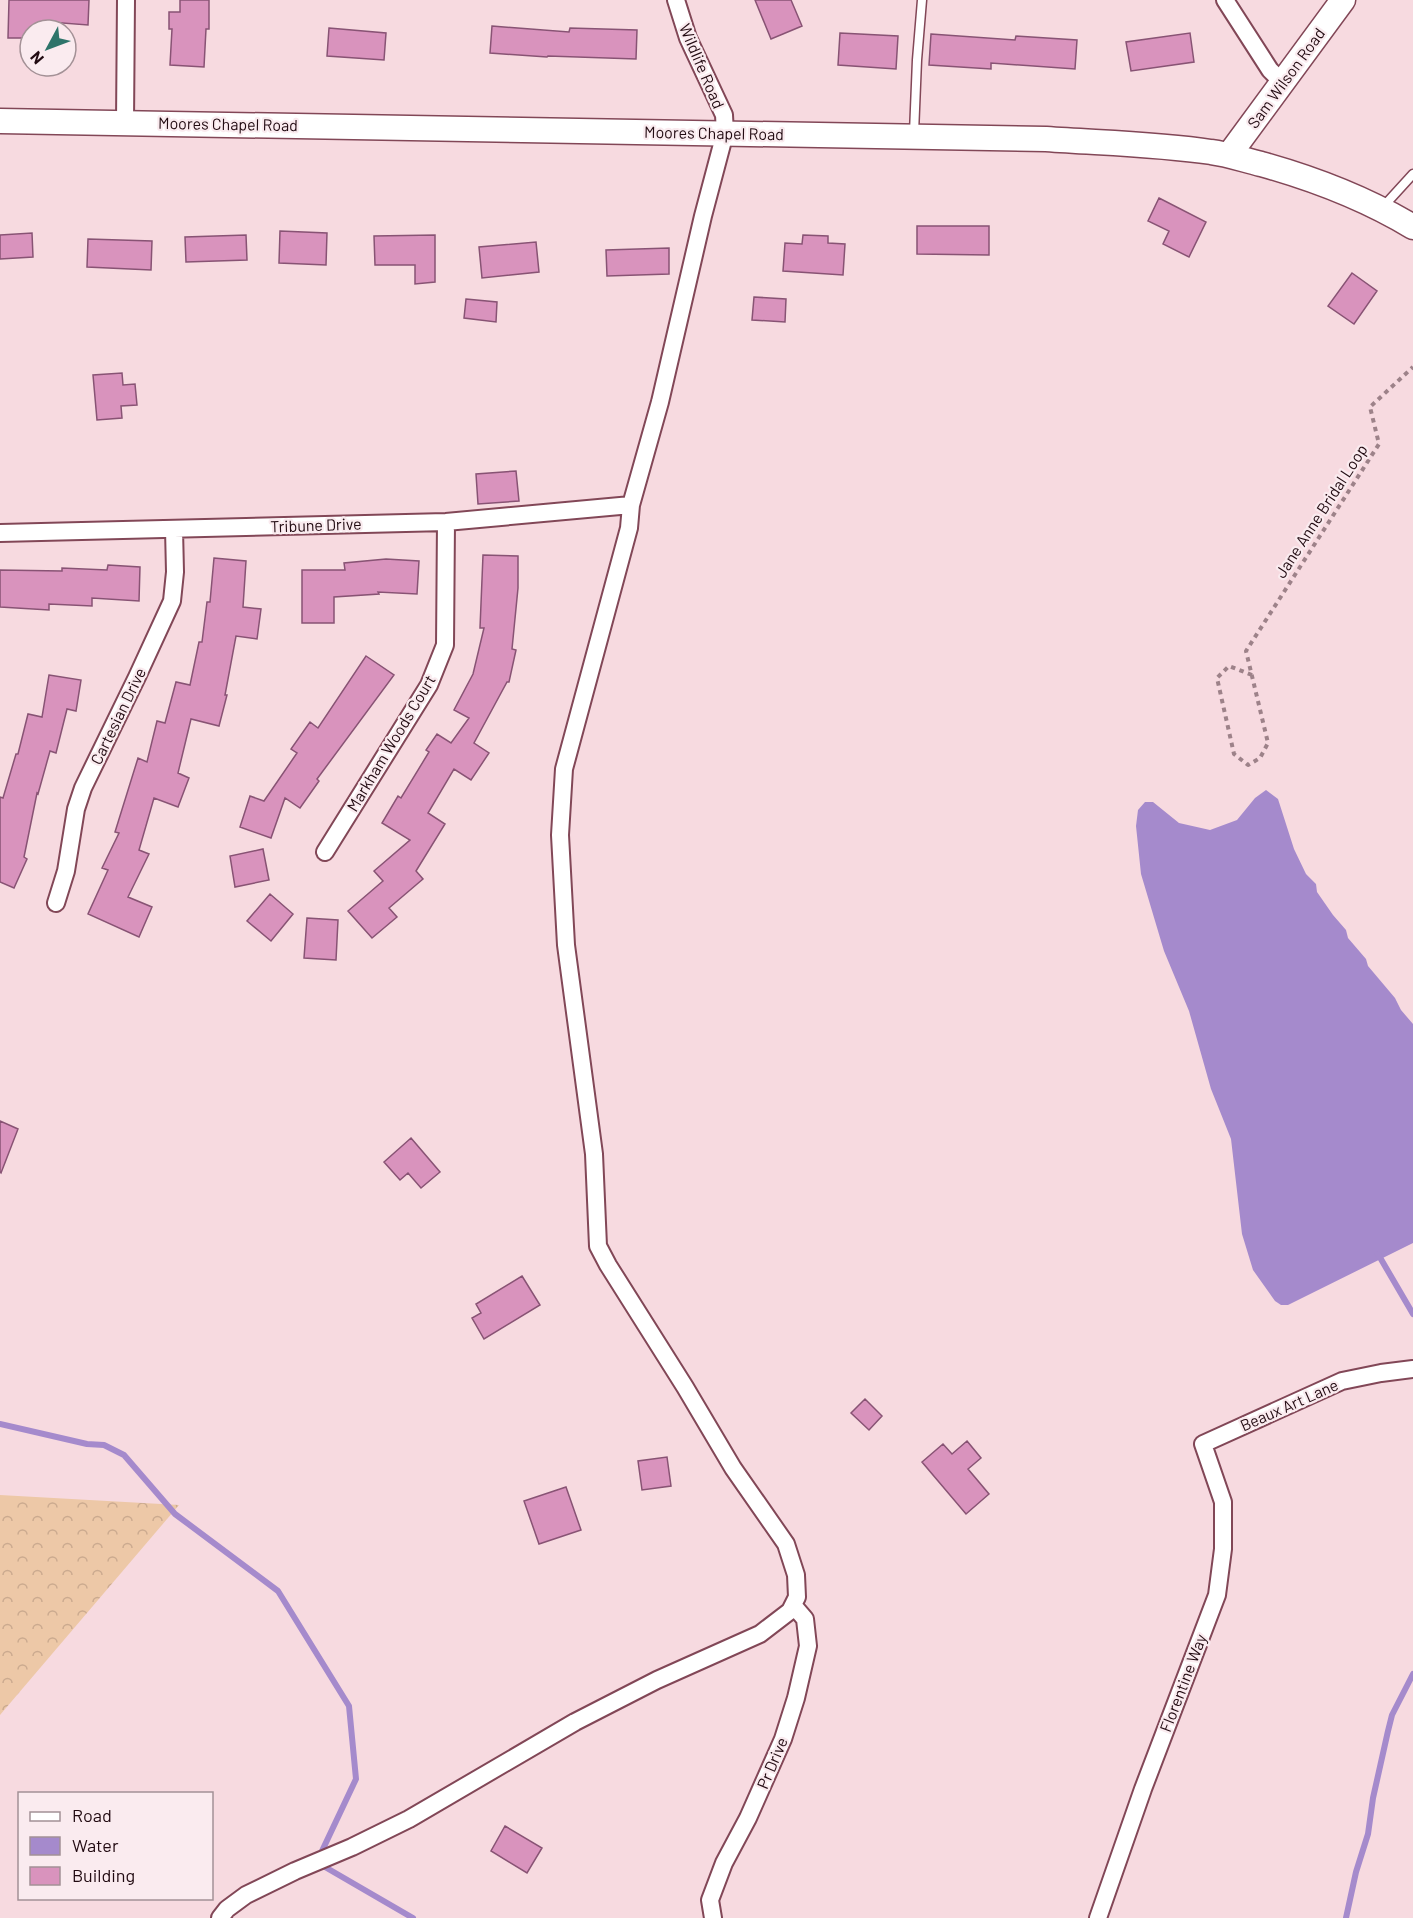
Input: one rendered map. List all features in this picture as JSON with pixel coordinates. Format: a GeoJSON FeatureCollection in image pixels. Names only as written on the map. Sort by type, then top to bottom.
{"type":"FeatureCollection","features":[{"type":"Feature","properties":{"kind":"main road","name":"Sam Wilson Road"},"geometry":{"type":"LineString","coordinates":[[1228,155],[1343,0]]}},
{"type":"Feature","properties":{"kind":"main road","name":"Moores Chapel Road"},"geometry":{"type":"LineString","coordinates":[[0,121],[1046,139],[1168,146],[1228,155],[1296,174],[1382,208],[1413,227]]}},
{"type":"Feature","properties":{"kind":"street"},"geometry":{"type":"LineString","coordinates":[[125,122],[126,0]]}},
{"type":"Feature","properties":{"kind":"street","name":"Wildlife Road"},"geometry":{"type":"LineString","coordinates":[[676,0],[688,38],[724,115],[725,133]]}},
{"type":"Feature","properties":{"kind":"street"},"geometry":{"type":"LineString","coordinates":[[1225,0],[1270,70],[1282,82]]}},
{"type":"Feature","properties":{"kind":"street"},"geometry":{"type":"LineString","coordinates":[[220,1918],[227,1909],[246,1895],[409,1819],[575,1722],[657,1680],[760,1634],[790,1611],[797,1597],[796,1575],[786,1544],[733,1468],[598,1246],[594,1154],[566,945],[560,835],[564,769],[629,528],[631,505],[660,402],[703,216],[725,133]]}},
{"type":"Feature","properties":{"kind":"street","name":"Tribune Drive"},"geometry":{"type":"LineString","coordinates":[[0,532],[446,522],[631,505]]}},
{"type":"Feature","properties":{"kind":"street","name":"Markham Woods Court"},"geometry":{"type":"LineString","coordinates":[[325,852],[429,685],[445,645],[446,522]]}},
{"type":"Feature","properties":{"kind":"street","name":"Cartesian Drive"},"geometry":{"type":"LineString","coordinates":[[56,903],[66,871],[76,809],[83,788],[172,601],[175,572],[174,529]]}},
{"type":"Feature","properties":{"kind":"street","name":"Beaux Art Lane"},"geometry":{"type":"LineString","coordinates":[[1203,1444],[1342,1381],[1413,1369]]}},
{"type":"Feature","properties":{"kind":"street","name":"Florentine Way"},"geometry":{"type":"LineString","coordinates":[[1098,1918],[1143,1789],[1216,1594],[1223,1549],[1223,1502],[1203,1444]]}},
{"type":"Feature","properties":{"kind":"street","name":"Pr Drive"},"geometry":{"type":"LineString","coordinates":[[713,1918],[710,1900],[783,1739],[796,1698],[808,1646],[805,1619],[793,1605]]}},
{"type":"Feature","properties":{"kind":"lane"},"geometry":{"type":"LineString","coordinates":[[914,137],[916,60],[922,0]]}},
{"type":"Feature","properties":{"kind":"lane"},"geometry":{"type":"LineString","coordinates":[[1382,208],[1413,174]]}},
{"type":"Feature","properties":{"kind":"path","name":"Jane Anne Bridal Loop"},"geometry":{"type":"LineString","coordinates":[[1252,675],[1229,666],[1217,678],[1234,754],[1248,765],[1260,758],[1268,743],[1252,675],[1246,651],[1379,444],[1370,407],[1413,367]]}},
{"type":"Feature","properties":{"kind":"green space"},"geometry":{"type":"Polygon","coordinates":[[[0,1495],[179,1505],[0,1715],[0,1495]]]}},
{"type":"Feature","properties":{"kind":"water"},"geometry":{"type":"Polygon","coordinates":[[[1266,790],[1278,799],[1294,849],[1306,874],[1316,884],[1317,892],[1346,930],[1348,938],[1366,959],[1368,966],[1413,1024],[1413,1243],[1288,1305],[1281,1305],[1275,1301],[1253,1270],[1242,1234],[1231,1139],[1211,1089],[1189,1011],[1164,951],[1141,874],[1136,826],[1138,810],[1145,802],[1153,802],[1179,823],[1210,830],[1237,820],[1255,798],[1266,790]]]}},
{"type":"Feature","properties":{"kind":"building"},"geometry":{"type":"Polygon","coordinates":[[[9,0],[89,0],[88,25],[78,24],[78,18],[18,18],[18,38],[8,38],[9,0]]]}},
{"type":"Feature","properties":{"kind":"building"},"geometry":{"type":"Polygon","coordinates":[[[180,0],[209,0],[209,29],[206,29],[204,67],[170,65],[172,29],[169,29],[169,12],[180,12],[180,0]]]}},
{"type":"Feature","properties":{"kind":"building"},"geometry":{"type":"Polygon","coordinates":[[[755,0],[791,0],[802,26],[771,39],[755,0]]]}},
{"type":"Feature","properties":{"kind":"building"},"geometry":{"type":"Polygon","coordinates":[[[492,26],[569,32],[570,28],[637,30],[636,59],[490,53],[492,26]]]}},
{"type":"Feature","properties":{"kind":"building"},"geometry":{"type":"Polygon","coordinates":[[[329,28],[386,33],[384,60],[327,56],[329,28]]]}},
{"type":"Feature","properties":{"kind":"building"},"geometry":{"type":"Polygon","coordinates":[[[840,33],[898,36],[896,69],[838,65],[840,33]]]}},
{"type":"Feature","properties":{"kind":"building"},"geometry":{"type":"Polygon","coordinates":[[[1190,33],[1194,62],[1131,71],[1126,42],[1190,33]]]}},
{"type":"Feature","properties":{"kind":"building"},"geometry":{"type":"Polygon","coordinates":[[[931,34],[1015,40],[1016,36],[1077,40],[1075,69],[991,63],[991,69],[929,65],[931,34]]]}},
{"type":"Feature","properties":{"kind":"building"},"geometry":{"type":"Polygon","coordinates":[[[1159,198],[1206,222],[1189,257],[1163,244],[1169,231],[1148,221],[1159,198]]]}},
{"type":"Feature","properties":{"kind":"building"},"geometry":{"type":"Polygon","coordinates":[[[917,226],[989,226],[989,255],[917,254],[917,226]]]}},
{"type":"Feature","properties":{"kind":"building"},"geometry":{"type":"Polygon","coordinates":[[[280,231],[327,233],[326,265],[279,263],[280,231]]]}},
{"type":"Feature","properties":{"kind":"building"},"geometry":{"type":"Polygon","coordinates":[[[32,233],[33,257],[0,259],[0,235],[32,233]]]}},
{"type":"Feature","properties":{"kind":"building"},"geometry":{"type":"Polygon","coordinates":[[[246,235],[247,260],[186,262],[185,237],[246,235]]]}},
{"type":"Feature","properties":{"kind":"building"},"geometry":{"type":"Polygon","coordinates":[[[435,235],[435,282],[415,284],[415,265],[375,265],[374,236],[435,235]]]}},
{"type":"Feature","properties":{"kind":"building"},"geometry":{"type":"Polygon","coordinates":[[[803,235],[828,236],[828,243],[845,244],[843,275],[783,271],[785,243],[802,244],[803,235]]]}},
{"type":"Feature","properties":{"kind":"building"},"geometry":{"type":"Polygon","coordinates":[[[88,239],[152,241],[151,270],[87,267],[88,239]]]}},
{"type":"Feature","properties":{"kind":"building"},"geometry":{"type":"Polygon","coordinates":[[[536,242],[539,272],[482,278],[479,247],[536,242]]]}},
{"type":"Feature","properties":{"kind":"building"},"geometry":{"type":"Polygon","coordinates":[[[669,248],[669,274],[607,276],[606,250],[669,248]]]}},
{"type":"Feature","properties":{"kind":"building"},"geometry":{"type":"Polygon","coordinates":[[[1352,273],[1377,291],[1354,324],[1328,306],[1352,273]]]}},
{"type":"Feature","properties":{"kind":"building"},"geometry":{"type":"Polygon","coordinates":[[[754,297],[786,299],[785,322],[752,320],[754,297]]]}},
{"type":"Feature","properties":{"kind":"building"},"geometry":{"type":"Polygon","coordinates":[[[466,299],[497,302],[496,322],[464,318],[466,299]]]}},
{"type":"Feature","properties":{"kind":"building"},"geometry":{"type":"Polygon","coordinates":[[[122,373],[123,385],[135,384],[137,405],[121,406],[122,418],[97,420],[93,375],[122,373]]]}},
{"type":"Feature","properties":{"kind":"building"},"geometry":{"type":"Polygon","coordinates":[[[516,471],[519,501],[478,504],[476,474],[516,471]]]}},
{"type":"Feature","properties":{"kind":"building"},"geometry":{"type":"Polygon","coordinates":[[[483,555],[518,556],[518,588],[512,649],[516,650],[509,682],[474,743],[489,753],[471,780],[454,769],[428,813],[445,824],[416,871],[423,879],[389,908],[397,917],[372,938],[348,911],[383,881],[374,871],[410,840],[382,823],[398,796],[401,798],[429,752],[426,750],[437,734],[451,743],[469,718],[454,710],[473,674],[484,628],[480,628],[483,555]]]}},
{"type":"Feature","properties":{"kind":"building"},"geometry":{"type":"Polygon","coordinates":[[[214,558],[246,561],[243,607],[261,609],[257,639],[236,636],[225,695],[227,695],[219,726],[191,719],[178,773],[189,778],[178,807],[154,798],[139,850],[149,854],[128,897],[152,907],[139,937],[88,914],[108,870],[102,868],[119,833],[115,832],[138,758],[147,762],[157,721],[165,723],[176,682],[190,685],[199,642],[202,642],[207,602],[210,602],[214,558]]]}},
{"type":"Feature","properties":{"kind":"building"},"geometry":{"type":"Polygon","coordinates":[[[386,559],[419,561],[417,594],[378,592],[379,594],[334,597],[334,623],[302,623],[302,570],[345,570],[344,563],[386,559]]]}},
{"type":"Feature","properties":{"kind":"building"},"geometry":{"type":"Polygon","coordinates":[[[108,565],[140,567],[139,601],[92,598],[92,606],[49,604],[49,610],[0,607],[0,570],[62,571],[62,568],[107,570],[108,565]]]}},
{"type":"Feature","properties":{"kind":"building"},"geometry":{"type":"Polygon","coordinates":[[[366,656],[394,675],[317,779],[319,781],[300,808],[285,798],[271,838],[240,827],[250,796],[264,801],[297,753],[291,749],[310,722],[318,728],[366,656]]]}},
{"type":"Feature","properties":{"kind":"building"},"geometry":{"type":"Polygon","coordinates":[[[49,675],[81,680],[76,711],[67,709],[56,753],[50,751],[37,793],[24,857],[27,859],[14,888],[0,882],[0,797],[3,798],[16,754],[18,754],[28,714],[42,717],[49,675]]]}},
{"type":"Feature","properties":{"kind":"building"},"geometry":{"type":"Polygon","coordinates":[[[263,849],[269,880],[235,887],[230,856],[263,849]]]}},
{"type":"Feature","properties":{"kind":"building"},"geometry":{"type":"Polygon","coordinates":[[[270,894],[293,914],[271,941],[247,921],[270,894]]]}},
{"type":"Feature","properties":{"kind":"building"},"geometry":{"type":"Polygon","coordinates":[[[307,918],[338,920],[336,960],[304,958],[307,918]]]}},
{"type":"Feature","properties":{"kind":"building"},"geometry":{"type":"Polygon","coordinates":[[[0,1121],[18,1129],[1,1173],[0,1172],[0,1121]]]}},
{"type":"Feature","properties":{"kind":"building"},"geometry":{"type":"Polygon","coordinates":[[[411,1138],[440,1172],[421,1188],[408,1173],[400,1180],[384,1162],[411,1138]]]}},
{"type":"Feature","properties":{"kind":"building"},"geometry":{"type":"Polygon","coordinates":[[[522,1276],[540,1305],[484,1339],[472,1318],[481,1313],[476,1304],[522,1276]]]}},
{"type":"Feature","properties":{"kind":"building"},"geometry":{"type":"Polygon","coordinates":[[[865,1399],[882,1416],[869,1430],[851,1413],[865,1399]]]}},
{"type":"Feature","properties":{"kind":"building"},"geometry":{"type":"Polygon","coordinates":[[[967,1441],[981,1458],[968,1469],[989,1494],[966,1514],[922,1462],[943,1444],[952,1454],[967,1441]]]}},
{"type":"Feature","properties":{"kind":"building"},"geometry":{"type":"Polygon","coordinates":[[[667,1457],[671,1486],[642,1490],[638,1461],[667,1457]]]}},
{"type":"Feature","properties":{"kind":"building"},"geometry":{"type":"Polygon","coordinates":[[[566,1487],[581,1530],[539,1544],[524,1501],[566,1487]]]}},
{"type":"Feature","properties":{"kind":"building"},"geometry":{"type":"Polygon","coordinates":[[[505,1826],[542,1848],[527,1873],[491,1851],[505,1826]]]}},
{"type":"Feature","properties":{"kind":"waterway"},"geometry":{"type":"LineString","coordinates":[[1378,1254],[1413,1314]]}},
{"type":"Feature","properties":{"kind":"waterway"},"geometry":{"type":"LineString","coordinates":[[0,1424],[87,1444],[104,1445],[124,1455],[175,1514],[278,1591],[349,1706],[356,1779],[322,1851]]}},
{"type":"Feature","properties":{"kind":"waterway"},"geometry":{"type":"LineString","coordinates":[[1346,1918],[1356,1872],[1368,1834],[1373,1798],[1392,1715],[1413,1674]]}},
{"type":"Feature","properties":{"kind":"waterway"},"geometry":{"type":"LineString","coordinates":[[325,1867],[413,1918]]}}]}
